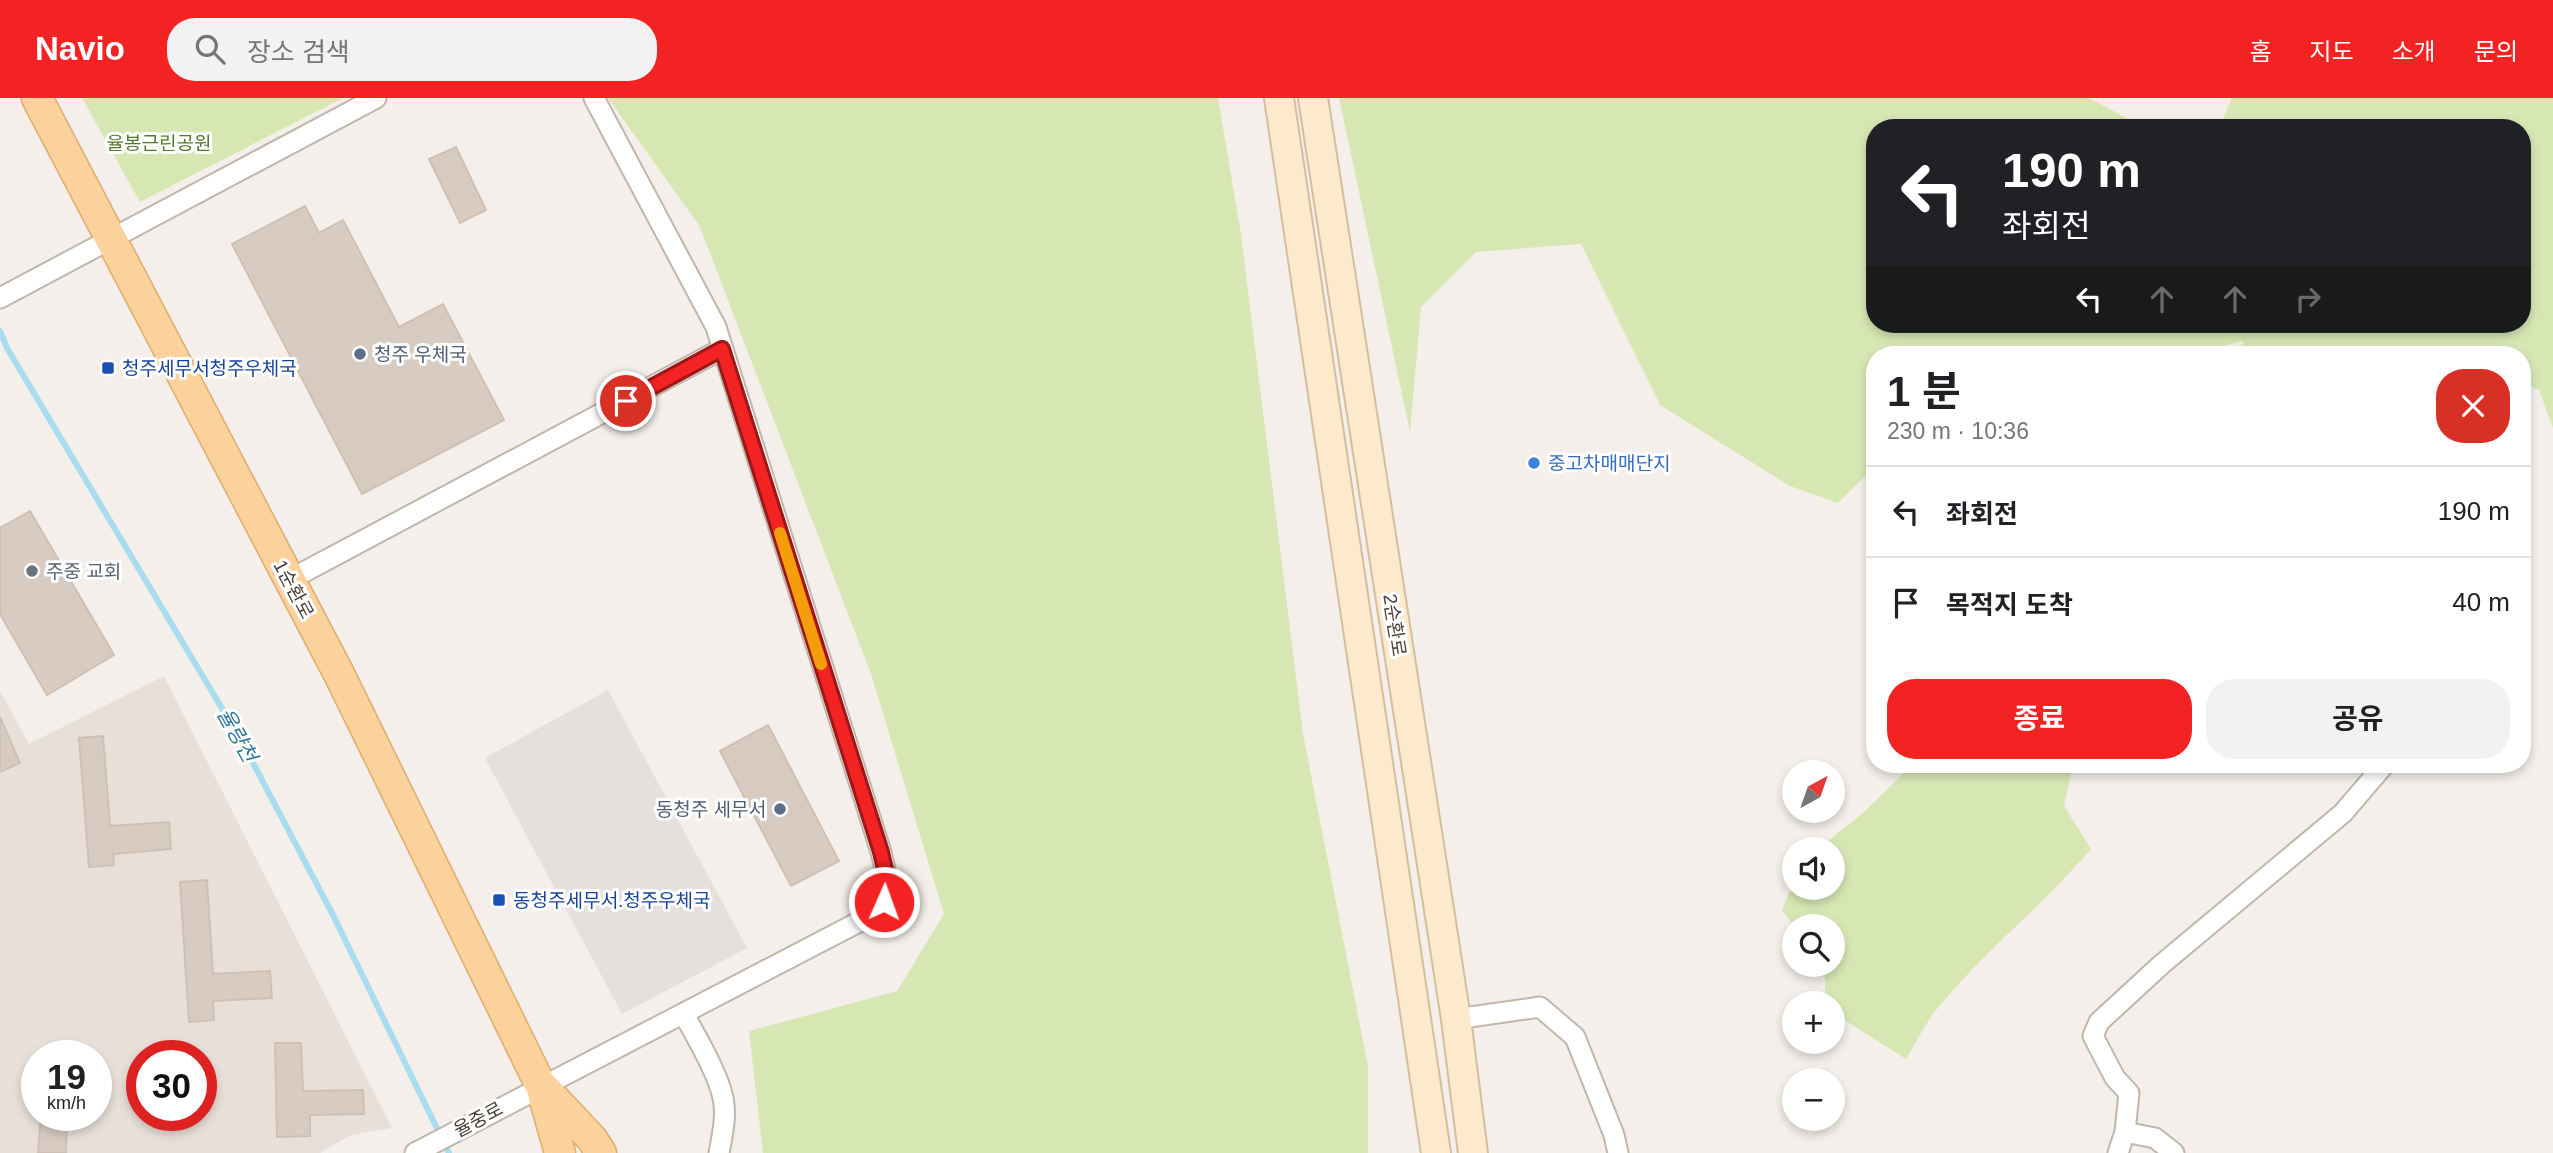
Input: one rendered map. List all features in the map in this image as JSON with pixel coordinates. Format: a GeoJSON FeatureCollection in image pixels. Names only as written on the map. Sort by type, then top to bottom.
{"type":"FeatureCollection","features":[{"type":"Feature","properties":{"kind":"main road","name":"1순환로"},"geometry":{"type":"LineString","coordinates":[[37,98],[339,674],[541,1086],[560,1153]]}},
{"type":"Feature","properties":{"kind":"main road","name":"1순환로"},"geometry":{"type":"LineString","coordinates":[[541,1086],[592,1139],[601,1153]]}},
{"type":"Feature","properties":{"kind":"street"},"geometry":{"type":"LineString","coordinates":[[0,298],[376,98]]}},
{"type":"Feature","properties":{"kind":"street","name":"율중로"},"geometry":{"type":"LineString","coordinates":[[415,1153],[876,913],[884,902],[888,882],[877,839],[716,327],[594,98]]}},
{"type":"Feature","properties":{"kind":"street","name":"2순환로"},"geometry":{"type":"LineString","coordinates":[[1279,98],[1437,1153]]}},
{"type":"Feature","properties":{"kind":"street","name":"2순환로"},"geometry":{"type":"LineString","coordinates":[[1313,98],[1456,1019],[1473,1153]]}},
{"type":"Feature","properties":{"kind":"street"},"geometry":{"type":"LineString","coordinates":[[289,580],[722,349]]}},
{"type":"Feature","properties":{"kind":"street"},"geometry":{"type":"LineString","coordinates":[[2118,1153],[2126,1132],[2129,1093],[2115,1078],[2094,1036],[2099,1022],[2162,964],[2343,813],[2377,773]]}},
{"type":"Feature","properties":{"kind":"street"},"geometry":{"type":"LineString","coordinates":[[1456,1019],[1540,1007],[1575,1037],[1614,1135],[1618,1153]]}},
{"type":"Feature","properties":{"kind":"street"},"geometry":{"type":"LineString","coordinates":[[684,1014],[723,1098],[723,1129],[719,1153]]}},
{"type":"Feature","properties":{"kind":"street"},"geometry":{"type":"LineString","coordinates":[[2126,1132],[2155,1138],[2174,1153]]}},
{"type":"Feature","properties":{"kind":"shaded area"},"geometry":{"type":"Polygon","coordinates":[[[164,676],[392,1128],[351,1135],[320,1153],[0,1153],[0,691],[29,744],[164,676]]]}},
{"type":"Feature","properties":{"kind":"shaded area"},"geometry":{"type":"Polygon","coordinates":[[[608,690],[747,948],[622,1014],[485,758],[608,690]]]}},
{"type":"Feature","properties":{"kind":"green space","name":"율봉근린공원"},"geometry":{"type":"Polygon","coordinates":[[[82,98],[343,98],[140,202],[82,98]]]}},
{"type":"Feature","properties":{"kind":"green space"},"geometry":{"type":"Polygon","coordinates":[[[608,98],[1218,98],[1241,234],[1303,734],[1368,1066],[1368,1153],[763,1153],[749,1031],[897,991],[944,914],[871,674],[700,227],[608,98]]]}},
{"type":"Feature","properties":{"kind":"green space"},"geometry":{"type":"Polygon","coordinates":[[[1339,98],[2089,98],[2128,119],[1866,119],[1866,333],[2531,333],[2531,119],[2223,119],[2232,98],[2553,98],[2553,428],[2539,390],[2531,386],[2531,346],[2243,346],[2243,341],[2222,346],[1866,346],[1866,475],[1838,503],[1790,486],[1660,405],[1581,244],[1476,252],[1421,307],[1410,432],[1339,98]]]}},
{"type":"Feature","properties":{"kind":"green space"},"geometry":{"type":"Polygon","coordinates":[[[1904,773],[2071,773],[2064,806],[2091,849],[1941,1004],[1906,1059],[1845,1020],[1845,991],[1825,991],[1825,977],[1845,977],[1845,914],[1785,914],[1782,910],[1786,900],[1845,900],[1845,837],[1833,837],[1863,813],[1904,773]]]}},
{"type":"Feature","properties":{"kind":"building"},"geometry":{"type":"Polygon","coordinates":[[[456,147],[486,210],[460,223],[429,159],[456,147]]]}},
{"type":"Feature","properties":{"kind":"building"},"geometry":{"type":"Polygon","coordinates":[[[305,206],[319,233],[343,220],[399,327],[443,304],[504,420],[362,494],[232,244],[305,206]]]}},
{"type":"Feature","properties":{"kind":"building","name":"주중 교회"},"geometry":{"type":"Polygon","coordinates":[[[30,511],[114,655],[47,695],[0,614],[0,528],[30,511]]]}},
{"type":"Feature","properties":{"kind":"building"},"geometry":{"type":"Polygon","coordinates":[[[0,717],[20,763],[0,772],[0,717]]]}},
{"type":"Feature","properties":{"kind":"building"},"geometry":{"type":"Polygon","coordinates":[[[768,725],[839,861],[791,886],[720,751],[768,725]]]}},
{"type":"Feature","properties":{"kind":"building"},"geometry":{"type":"Polygon","coordinates":[[[103,736],[110,826],[169,822],[171,849],[113,854],[114,865],[89,867],[79,738],[103,736]]]}},
{"type":"Feature","properties":{"kind":"building"},"geometry":{"type":"Polygon","coordinates":[[[207,880],[213,974],[270,971],[272,998],[213,1001],[214,1020],[189,1022],[180,882],[207,880]]]}},
{"type":"Feature","properties":{"kind":"building"},"geometry":{"type":"Polygon","coordinates":[[[275,1043],[301,1043],[303,1091],[363,1090],[364,1114],[310,1115],[310,1136],[277,1137],[275,1043]]]}},
{"type":"Feature","properties":{"kind":"building"},"geometry":{"type":"Polygon","coordinates":[[[40,1131],[67,1131],[66,1153],[38,1153],[40,1131]]]}},
{"type":"Feature","properties":{"kind":"waterway","name":"율량천"},"geometry":{"type":"LineString","coordinates":[[0,331],[7,348],[242,742],[333,915],[449,1153]]}},
{"type":"Feature","properties":{"kind":"slow traffic"},"geometry":{"type":"LineString","coordinates":[[780,533],[821,664]]}},
{"type":"Feature","properties":{"kind":"place","name":"청주 우체국"},"geometry":{"type":"Point","coordinates":[360,354]}},
{"type":"Feature","properties":{"kind":"place","name":"청주세무서청주우체국"},"geometry":{"type":"Point","coordinates":[108,368]}},
{"type":"Feature","properties":{"kind":"place","name":"중고차매매단지"},"geometry":{"type":"Point","coordinates":[1534,463]}},
{"type":"Feature","properties":{"kind":"place","name":"주중 교회"},"geometry":{"type":"Point","coordinates":[32,571]}},
{"type":"Feature","properties":{"kind":"place","name":"동청주 세무서"},"geometry":{"type":"Point","coordinates":[780,809]}},
{"type":"Feature","properties":{"kind":"place","name":"동청주세무서.청주우체국"},"geometry":{"type":"Point","coordinates":[499,900]}},
{"type":"Feature","properties":{"kind":"route"},"geometry":{"type":"LineString","coordinates":[[626,401],[722,349],[881,852],[888,882],[884,902]]}}]}
